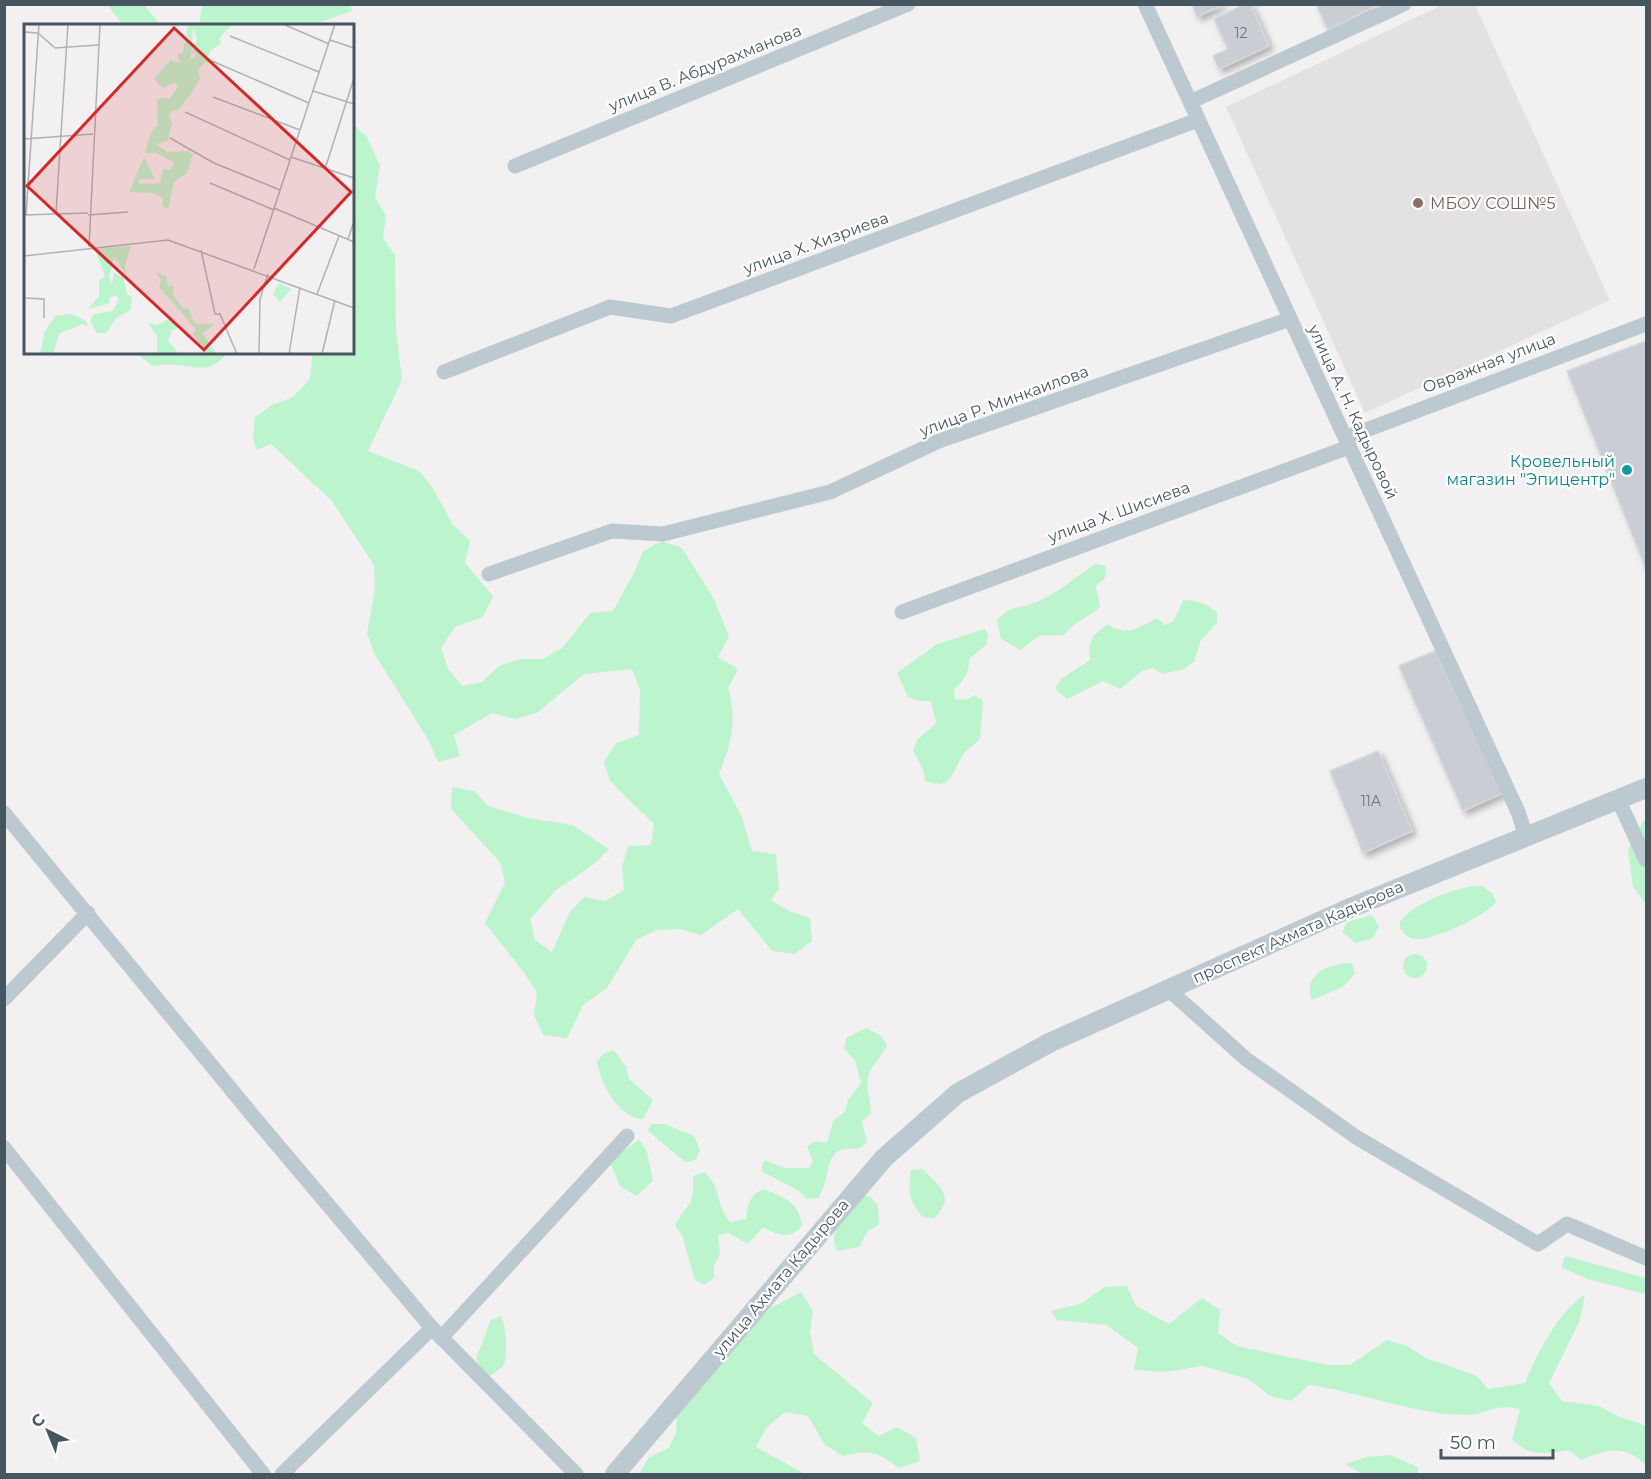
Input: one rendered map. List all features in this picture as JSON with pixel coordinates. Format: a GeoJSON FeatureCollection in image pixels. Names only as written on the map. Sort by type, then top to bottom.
{"type":"FeatureCollection","features":[{"type":"Feature","properties":{"kind":"street","name":"улица В. Абдурахманова"},"geometry":{"type":"LineString","coordinates":[[515,166],[908,4]]}},
{"type":"Feature","properties":{"kind":"street","name":"улица А. Н. Кадыровой"},"geometry":{"type":"LineString","coordinates":[[1145,4],[1518,812],[1526,836]]}},
{"type":"Feature","properties":{"kind":"street"},"geometry":{"type":"LineString","coordinates":[[1190,102],[1404,4]]}},
{"type":"Feature","properties":{"kind":"street","name":"улица Х. Хизриева"},"geometry":{"type":"LineString","coordinates":[[444,372],[610,307],[671,316],[1198,120]]}},
{"type":"Feature","properties":{"kind":"street","name":"улица Р. Минкаилова"},"geometry":{"type":"LineString","coordinates":[[489,574],[612,531],[663,534],[830,492],[939,441],[1290,319]]}},
{"type":"Feature","properties":{"kind":"street","name":"Овражная улица"},"geometry":{"type":"LineString","coordinates":[[1347,442],[1647,324]]}},
{"type":"Feature","properties":{"kind":"street","name":"улица Х. Шисиева"},"geometry":{"type":"LineString","coordinates":[[902,612],[1347,442]]}},
{"type":"Feature","properties":{"kind":"street","name":"проспект Ахмата Кадырова"},"geometry":{"type":"LineString","coordinates":[[958,1093],[1049,1043],[1350,908],[1647,788]]}},
{"type":"Feature","properties":{"kind":"street"},"geometry":{"type":"LineString","coordinates":[[1618,799],[1647,860]]}},
{"type":"Feature","properties":{"kind":"street"},"geometry":{"type":"LineString","coordinates":[[4,813],[253,1116],[437,1333],[576,1474]]}},
{"type":"Feature","properties":{"kind":"street"},"geometry":{"type":"LineString","coordinates":[[4,999],[88,914]]}},
{"type":"Feature","properties":{"kind":"street"},"geometry":{"type":"LineString","coordinates":[[1168,989],[1246,1059],[1356,1137],[1538,1244],[1567,1224],[1647,1258]]}},
{"type":"Feature","properties":{"kind":"street","name":"улица Ахмата Кадырова"},"geometry":{"type":"LineString","coordinates":[[615,1474],[884,1158],[958,1093]]}},
{"type":"Feature","properties":{"kind":"street"},"geometry":{"type":"LineString","coordinates":[[282,1474],[437,1333],[627,1136]]}},
{"type":"Feature","properties":{"kind":"street"},"geometry":{"type":"LineString","coordinates":[[4,1148],[263,1474]]}},
{"type":"Feature","properties":{"kind":"shaded area","name":"МБОУ СОШ№5"},"geometry":{"type":"Polygon","coordinates":[[[1442,5],[1475,5],[1610,300],[1365,413],[1226,107],[1442,5]]]}},
{"type":"Feature","properties":{"kind":"green space"},"geometry":{"type":"Polygon","coordinates":[[[350,4],[352,11],[315,24],[199,24],[202,5],[350,4]]]}},
{"type":"Feature","properties":{"kind":"green space"},"geometry":{"type":"Polygon","coordinates":[[[108,5],[144,5],[159,24],[122,24],[108,5]]]}},
{"type":"Feature","properties":{"kind":"green space"},"geometry":{"type":"Polygon","coordinates":[[[354,125],[367,137],[380,166],[375,197],[386,216],[383,238],[395,255],[396,329],[402,380],[368,451],[419,471],[433,488],[453,525],[470,541],[465,563],[493,596],[483,617],[455,627],[441,648],[448,669],[462,686],[482,682],[499,666],[520,659],[543,659],[562,648],[590,613],[613,611],[643,551],[662,541],[682,548],[713,597],[729,636],[718,657],[738,669],[728,688],[731,699],[732,731],[719,774],[741,815],[752,851],[776,854],[779,889],[771,900],[789,911],[810,918],[812,941],[794,954],[772,951],[738,909],[701,935],[679,929],[657,930],[636,940],[607,988],[583,1005],[567,1038],[543,1035],[534,1015],[537,993],[485,923],[505,883],[500,862],[451,809],[452,787],[474,791],[488,806],[528,818],[572,825],[609,849],[594,864],[556,890],[530,919],[535,940],[552,952],[570,912],[584,897],[605,901],[624,890],[622,867],[628,846],[651,845],[654,824],[610,781],[604,762],[616,743],[639,735],[640,690],[632,669],[584,674],[537,713],[515,719],[492,713],[454,735],[460,756],[438,762],[429,741],[374,653],[367,633],[375,589],[374,565],[331,500],[271,444],[256,450],[253,437],[255,417],[272,405],[293,397],[310,379],[310,354],[354,354],[354,125]]]}},
{"type":"Feature","properties":{"kind":"green space"},"geometry":{"type":"Polygon","coordinates":[[[138,354],[226,354],[215,364],[204,368],[152,366],[138,354]]]}},
{"type":"Feature","properties":{"kind":"green space"},"geometry":{"type":"Polygon","coordinates":[[[1095,564],[1106,566],[1105,578],[1096,586],[1100,607],[1095,611],[1064,635],[1039,636],[1020,650],[1001,639],[997,620],[1003,614],[1013,608],[1033,604],[1061,589],[1095,564]]]}},
{"type":"Feature","properties":{"kind":"green space"},"geometry":{"type":"Polygon","coordinates":[[[1183,600],[1201,603],[1217,612],[1217,623],[1201,640],[1194,662],[1184,669],[1162,674],[1153,668],[1142,671],[1120,689],[1103,681],[1067,699],[1055,689],[1061,679],[1090,660],[1089,646],[1094,635],[1108,624],[1126,631],[1138,628],[1157,618],[1165,625],[1174,621],[1183,600]]]}},
{"type":"Feature","properties":{"kind":"green space"},"geometry":{"type":"Polygon","coordinates":[[[985,629],[988,634],[986,645],[969,659],[966,676],[954,689],[955,699],[965,700],[975,695],[983,701],[980,739],[965,752],[947,781],[935,784],[925,781],[923,770],[913,751],[917,740],[936,723],[931,701],[919,701],[908,697],[897,673],[937,644],[985,629]]]}},
{"type":"Feature","properties":{"kind":"green space"},"geometry":{"type":"Polygon","coordinates":[[[1646,819],[1646,904],[1633,887],[1628,850],[1646,819]]]}},
{"type":"Feature","properties":{"kind":"green space"},"geometry":{"type":"Polygon","coordinates":[[[1472,886],[1482,886],[1493,894],[1496,902],[1481,915],[1456,928],[1418,939],[1410,938],[1400,928],[1400,922],[1406,915],[1437,896],[1472,886]]]}},
{"type":"Feature","properties":{"kind":"green space"},"geometry":{"type":"Polygon","coordinates":[[[1372,915],[1379,926],[1373,938],[1356,943],[1342,932],[1347,922],[1372,915]]]}},
{"type":"Feature","properties":{"kind":"green space"},"geometry":{"type":"Polygon","coordinates":[[[1415,954],[1424,957],[1427,966],[1424,975],[1415,978],[1406,975],[1403,966],[1406,957],[1415,954]]]}},
{"type":"Feature","properties":{"kind":"green space"},"geometry":{"type":"Polygon","coordinates":[[[1352,963],[1355,974],[1343,987],[1312,1000],[1310,991],[1314,977],[1335,965],[1352,963]]]}},
{"type":"Feature","properties":{"kind":"green space"},"geometry":{"type":"Polygon","coordinates":[[[867,1028],[881,1036],[887,1045],[870,1070],[868,1079],[871,1114],[862,1121],[867,1143],[858,1149],[838,1152],[832,1157],[823,1190],[818,1198],[807,1199],[799,1191],[761,1171],[764,1160],[785,1168],[809,1168],[813,1162],[807,1146],[816,1141],[827,1143],[833,1121],[845,1112],[848,1100],[861,1083],[855,1061],[844,1049],[846,1038],[867,1028]]]}},
{"type":"Feature","properties":{"kind":"green space"},"geometry":{"type":"Polygon","coordinates":[[[614,1050],[626,1067],[629,1079],[653,1100],[643,1119],[634,1117],[619,1106],[602,1080],[597,1062],[603,1054],[614,1050]]]}},
{"type":"Feature","properties":{"kind":"green space"},"geometry":{"type":"Polygon","coordinates":[[[651,1124],[665,1124],[694,1136],[700,1150],[696,1160],[685,1162],[648,1131],[651,1124]]]}},
{"type":"Feature","properties":{"kind":"green space"},"geometry":{"type":"Polygon","coordinates":[[[639,1139],[647,1152],[653,1181],[636,1196],[620,1186],[611,1164],[618,1155],[639,1139]]]}},
{"type":"Feature","properties":{"kind":"green space"},"geometry":{"type":"Polygon","coordinates":[[[922,1169],[939,1186],[945,1197],[941,1211],[934,1218],[923,1217],[915,1207],[911,1196],[909,1183],[911,1170],[922,1169]]]}},
{"type":"Feature","properties":{"kind":"green space"},"geometry":{"type":"Polygon","coordinates":[[[705,1172],[714,1185],[725,1215],[730,1222],[746,1219],[750,1201],[755,1194],[764,1189],[784,1198],[794,1206],[801,1218],[802,1226],[788,1235],[774,1233],[763,1227],[748,1244],[728,1233],[718,1235],[720,1254],[714,1266],[714,1278],[705,1285],[695,1280],[682,1235],[675,1226],[693,1195],[693,1176],[705,1172]]]}},
{"type":"Feature","properties":{"kind":"green space"},"geometry":{"type":"Polygon","coordinates":[[[860,1196],[871,1197],[878,1206],[879,1225],[868,1231],[859,1247],[837,1251],[834,1243],[836,1229],[860,1196]]]}},
{"type":"Feature","properties":{"kind":"green space"},"geometry":{"type":"Polygon","coordinates":[[[1565,1256],[1646,1278],[1646,1294],[1587,1279],[1561,1267],[1565,1256]]]}},
{"type":"Feature","properties":{"kind":"green space"},"geometry":{"type":"Polygon","coordinates":[[[1127,1286],[1136,1306],[1169,1324],[1202,1298],[1220,1310],[1218,1333],[1237,1346],[1328,1365],[1350,1365],[1387,1340],[1407,1346],[1426,1358],[1477,1376],[1488,1389],[1525,1383],[1549,1334],[1565,1313],[1585,1294],[1580,1320],[1549,1383],[1562,1401],[1599,1406],[1646,1426],[1646,1465],[1630,1454],[1615,1450],[1581,1460],[1569,1450],[1532,1452],[1512,1440],[1520,1409],[1503,1407],[1466,1415],[1447,1414],[1309,1385],[1291,1401],[1270,1396],[1248,1379],[1203,1366],[1165,1372],[1134,1370],[1138,1348],[1107,1325],[1057,1320],[1051,1311],[1080,1304],[1105,1287],[1127,1286]]]}},
{"type":"Feature","properties":{"kind":"green space"},"geometry":{"type":"Polygon","coordinates":[[[801,1292],[813,1311],[810,1332],[814,1354],[873,1403],[862,1423],[879,1436],[897,1427],[916,1438],[920,1461],[899,1468],[873,1453],[843,1456],[824,1444],[808,1416],[785,1412],[767,1427],[756,1447],[805,1474],[639,1474],[649,1457],[669,1448],[676,1432],[677,1410],[769,1309],[801,1292]]]}},
{"type":"Feature","properties":{"kind":"green space"},"geometry":{"type":"Polygon","coordinates":[[[501,1316],[506,1347],[504,1364],[489,1376],[480,1370],[476,1359],[491,1320],[501,1316]]]}},
{"type":"Feature","properties":{"kind":"green space"},"geometry":{"type":"Polygon","coordinates":[[[1390,1455],[1418,1467],[1418,1474],[1363,1474],[1345,1464],[1367,1457],[1390,1455]]]}},
{"type":"Feature","properties":{"kind":"building"},"geometry":{"type":"Polygon","coordinates":[[[1192,4],[1224,4],[1197,17],[1192,4]]]}},
{"type":"Feature","properties":{"kind":"building"},"geometry":{"type":"Polygon","coordinates":[[[1245,4],[1250,4],[1269,46],[1219,69],[1213,56],[1228,49],[1214,19],[1245,4]]]}},
{"type":"Feature","properties":{"kind":"building"},"geometry":{"type":"Polygon","coordinates":[[[1316,4],[1380,4],[1328,30],[1316,4]]]}},
{"type":"Feature","properties":{"kind":"building","name":"Кровельный магазин \"Эпицентр\""},"geometry":{"type":"Polygon","coordinates":[[[1646,341],[1646,569],[1567,371],[1646,341]]]}},
{"type":"Feature","properties":{"kind":"building"},"geometry":{"type":"Polygon","coordinates":[[[1435,651],[1503,793],[1463,811],[1399,666],[1435,651]]]}},
{"type":"Feature","properties":{"kind":"building"},"geometry":{"type":"Polygon","coordinates":[[[1378,751],[1412,831],[1363,853],[1330,771],[1378,751]]]}},
{"type":"Feature","properties":{"kind":"place","name":"МБОУ СОШ№5"},"geometry":{"type":"Point","coordinates":[1418,203]}},
{"type":"Feature","properties":{"kind":"place","name":"Кровельный магазин \"Эпицентр\""},"geometry":{"type":"Point","coordinates":[1627,470]}}]}
